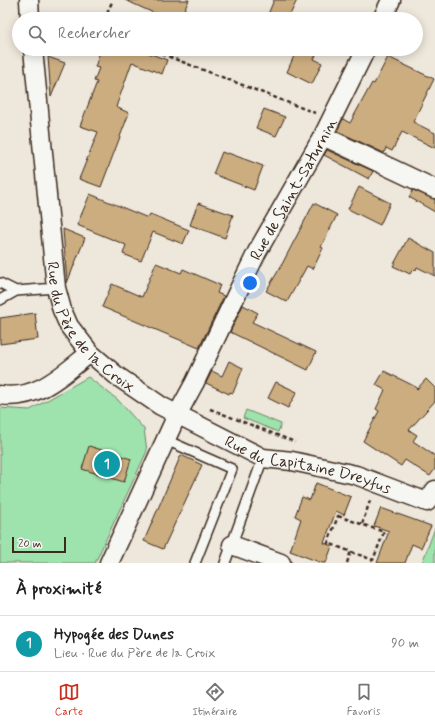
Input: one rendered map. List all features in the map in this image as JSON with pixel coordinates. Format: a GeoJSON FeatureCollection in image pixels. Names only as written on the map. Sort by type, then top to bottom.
{"type":"FeatureCollection","features":[{"type":"Feature","properties":{"kind":"street"},"geometry":{"type":"LineString","coordinates":[[29,0],[30,12]]}},
{"type":"Feature","properties":{"kind":"street"},"geometry":{"type":"LineString","coordinates":[[385,12],[391,0]]}},
{"type":"Feature","properties":{"kind":"street","name":"Rue du Père de la Croix"},"geometry":{"type":"LineString","coordinates":[[34,56],[56,288],[62,310],[69,326],[90,353],[117,376],[177,415]]}},
{"type":"Feature","properties":{"kind":"street","name":"Rue de Saint-Saturnin"},"geometry":{"type":"LineString","coordinates":[[177,415],[257,252],[323,136],[362,56]]}},
{"type":"Feature","properties":{"kind":"street"},"geometry":{"type":"LineString","coordinates":[[323,136],[435,189]]}},
{"type":"Feature","properties":{"kind":"street"},"geometry":{"type":"LineString","coordinates":[[0,395],[24,395],[34,392],[57,380],[90,353]]}},
{"type":"Feature","properties":{"kind":"street"},"geometry":{"type":"LineString","coordinates":[[109,563],[177,415]]}},
{"type":"Feature","properties":{"kind":"street","name":"Rue du Capitaine Dreyfus"},"geometry":{"type":"LineString","coordinates":[[177,415],[263,458],[292,461],[356,475],[427,502],[435,490]]}},
{"type":"Feature","properties":{"kind":"street"},"geometry":{"type":"LineString","coordinates":[[232,545],[281,563]]}},
{"type":"Feature","properties":{"kind":"lane"},"geometry":{"type":"LineString","coordinates":[[0,283],[16,291]]}},
{"type":"Feature","properties":{"kind":"lane"},"geometry":{"type":"LineString","coordinates":[[0,300],[16,291],[56,288]]}},
{"type":"Feature","properties":{"kind":"lane"},"geometry":{"type":"LineString","coordinates":[[166,440],[232,470],[195,563]]}},
{"type":"Feature","properties":{"kind":"lane"},"geometry":{"type":"LineString","coordinates":[[225,563],[263,458]]}},
{"type":"Feature","properties":{"kind":"path"},"geometry":{"type":"LineString","coordinates":[[107,12],[113,0]]}},
{"type":"Feature","properties":{"kind":"path"},"geometry":{"type":"LineString","coordinates":[[167,56],[331,119]]}},
{"type":"Feature","properties":{"kind":"path"},"geometry":{"type":"LineString","coordinates":[[362,524],[377,483]]}},
{"type":"Feature","properties":{"kind":"path"},"geometry":{"type":"LineString","coordinates":[[338,516],[384,532],[374,560],[351,551],[328,543],[338,516]]}},
{"type":"Feature","properties":{"kind":"path"},"geometry":{"type":"LineString","coordinates":[[347,563],[351,551]]}},
{"type":"Feature","properties":{"kind":"green space"},"geometry":{"type":"Polygon","coordinates":[[[88,377],[118,400],[144,429],[147,451],[95,563],[0,563],[0,408],[30,410],[88,377]]]}},
{"type":"Feature","properties":{"kind":"green space"},"geometry":{"type":"Polygon","coordinates":[[[246,410],[281,424],[278,432],[243,418],[246,410]]]}},
{"type":"Feature","properties":{"kind":"green space"},"geometry":{"type":"Polygon","coordinates":[[[435,528],[435,563],[422,563],[435,528]]]}},
{"type":"Feature","properties":{"kind":"building"},"geometry":{"type":"Polygon","coordinates":[[[125,0],[189,0],[183,12],[152,12],[125,0]]]}},
{"type":"Feature","properties":{"kind":"building"},"geometry":{"type":"Polygon","coordinates":[[[274,0],[297,0],[291,12],[269,12],[274,0]]]}},
{"type":"Feature","properties":{"kind":"building"},"geometry":{"type":"Polygon","coordinates":[[[99,56],[156,56],[167,60],[162,74],[132,62],[116,107],[129,113],[101,187],[79,179],[98,132],[80,126],[97,82],[94,81],[99,68],[95,67],[99,56]]]}},
{"type":"Feature","properties":{"kind":"building"},"geometry":{"type":"Polygon","coordinates":[[[294,56],[316,56],[314,59],[322,63],[312,84],[287,72],[294,56]]]}},
{"type":"Feature","properties":{"kind":"building"},"geometry":{"type":"Polygon","coordinates":[[[48,57],[65,63],[51,97],[48,57]]]}},
{"type":"Feature","properties":{"kind":"building"},"geometry":{"type":"Polygon","coordinates":[[[388,57],[434,79],[413,122],[435,133],[435,148],[402,132],[392,151],[386,148],[384,153],[337,131],[343,119],[350,123],[372,83],[374,84],[388,57]]]}},
{"type":"Feature","properties":{"kind":"building"},"geometry":{"type":"Polygon","coordinates":[[[264,109],[285,117],[276,136],[256,128],[264,109]]]}},
{"type":"Feature","properties":{"kind":"building"},"geometry":{"type":"Polygon","coordinates":[[[327,150],[373,171],[369,179],[324,155],[327,150]]]}},
{"type":"Feature","properties":{"kind":"building"},"geometry":{"type":"Polygon","coordinates":[[[222,152],[263,166],[254,190],[213,174],[222,152]]]}},
{"type":"Feature","properties":{"kind":"building"},"geometry":{"type":"Polygon","coordinates":[[[359,187],[390,203],[380,225],[348,209],[359,187]]]}},
{"type":"Feature","properties":{"kind":"building"},"geometry":{"type":"Polygon","coordinates":[[[413,190],[435,199],[435,212],[409,197],[413,190]]]}},
{"type":"Feature","properties":{"kind":"building"},"geometry":{"type":"Polygon","coordinates":[[[90,194],[148,218],[150,214],[189,230],[183,244],[153,232],[141,261],[123,254],[126,245],[77,225],[90,194]]]}},
{"type":"Feature","properties":{"kind":"building"},"geometry":{"type":"Polygon","coordinates":[[[198,203],[233,215],[225,238],[190,225],[198,203]]]}},
{"type":"Feature","properties":{"kind":"building"},"geometry":{"type":"Polygon","coordinates":[[[314,203],[337,215],[321,247],[323,248],[313,269],[307,266],[287,302],[266,291],[280,268],[314,203]]]}},
{"type":"Feature","properties":{"kind":"building"},"geometry":{"type":"Polygon","coordinates":[[[63,229],[85,238],[67,283],[63,229]]]}},
{"type":"Feature","properties":{"kind":"building"},"geometry":{"type":"Polygon","coordinates":[[[408,238],[435,253],[435,276],[417,267],[416,270],[413,269],[410,274],[393,266],[408,238]]]}},
{"type":"Feature","properties":{"kind":"building"},"geometry":{"type":"Polygon","coordinates":[[[156,263],[181,273],[183,269],[220,285],[217,293],[224,296],[199,348],[102,307],[112,284],[142,297],[156,263]]]}},
{"type":"Feature","properties":{"kind":"building"},"geometry":{"type":"Polygon","coordinates":[[[243,305],[258,313],[252,322],[316,352],[308,370],[230,332],[243,305]]]}},
{"type":"Feature","properties":{"kind":"building"},"geometry":{"type":"Polygon","coordinates":[[[35,313],[38,339],[0,344],[0,318],[35,313]]]}},
{"type":"Feature","properties":{"kind":"building"},"geometry":{"type":"Polygon","coordinates":[[[229,361],[243,368],[233,393],[230,392],[229,394],[206,383],[212,371],[222,376],[229,361]]]}},
{"type":"Feature","properties":{"kind":"building"},"geometry":{"type":"Polygon","coordinates":[[[384,371],[417,389],[426,379],[435,388],[435,401],[409,430],[417,435],[413,441],[435,456],[435,469],[430,476],[405,460],[401,466],[363,441],[379,411],[376,409],[385,390],[376,385],[384,371]]]}},
{"type":"Feature","properties":{"kind":"building"},"geometry":{"type":"Polygon","coordinates":[[[276,382],[297,392],[288,408],[268,398],[276,382]]]}},
{"type":"Feature","properties":{"kind":"building"},"geometry":{"type":"Polygon","coordinates":[[[89,446],[131,459],[124,482],[82,469],[89,446]]]}},
{"type":"Feature","properties":{"kind":"building"},"geometry":{"type":"Polygon","coordinates":[[[181,455],[202,465],[163,549],[144,541],[181,455]]]}},
{"type":"Feature","properties":{"kind":"building"},"geometry":{"type":"Polygon","coordinates":[[[316,483],[351,497],[344,515],[336,511],[324,543],[332,546],[326,563],[322,563],[290,551],[301,519],[295,516],[302,497],[310,500],[316,483]]]}},
{"type":"Feature","properties":{"kind":"building"},"geometry":{"type":"Polygon","coordinates":[[[381,508],[431,526],[421,548],[412,544],[405,563],[377,563],[389,531],[374,526],[381,508]]]}},
{"type":"Feature","properties":{"kind":"place","name":"Hypogée des Dunes"},"geometry":{"type":"Point","coordinates":[107,464]}}]}
